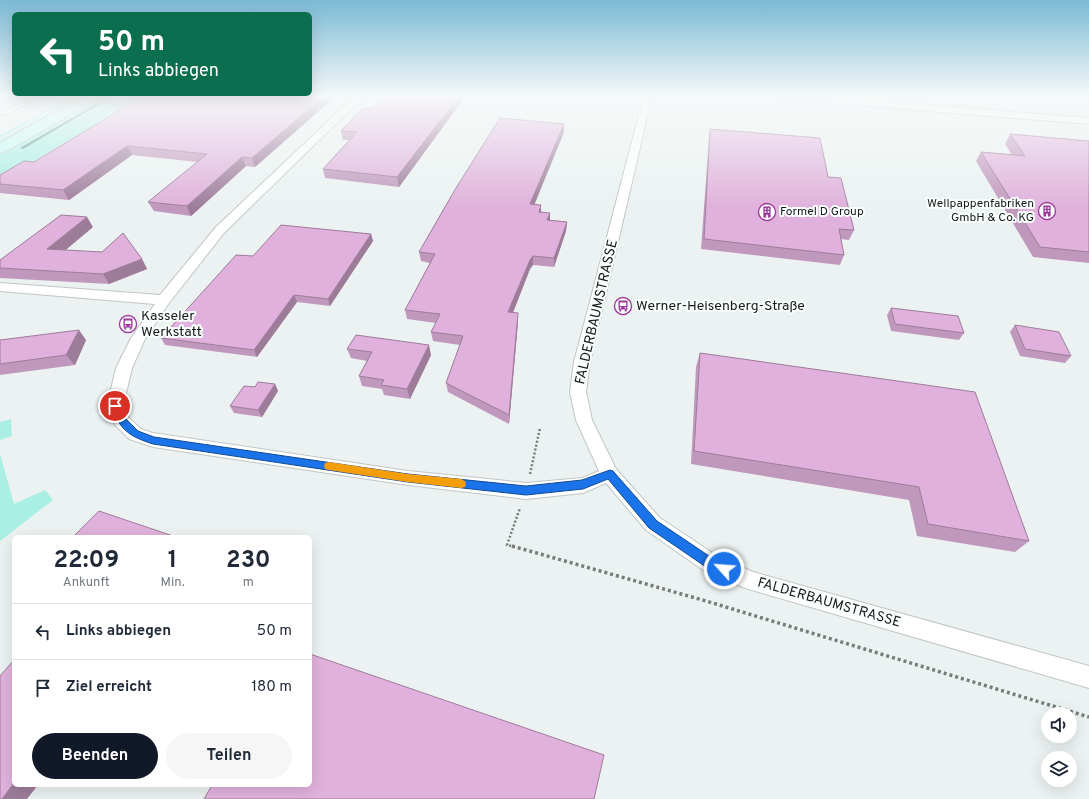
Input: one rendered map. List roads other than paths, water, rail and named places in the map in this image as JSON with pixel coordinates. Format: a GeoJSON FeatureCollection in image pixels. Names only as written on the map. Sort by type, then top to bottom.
{"type":"FeatureCollection","features":[{"type":"Feature","properties":{"kind":"main road"},"geometry":{"type":"LineString","coordinates":[[0,149],[28,133]]}},
{"type":"Feature","properties":{"kind":"street"},"geometry":{"type":"LineString","coordinates":[[321,133],[220,230],[164,300],[138,338],[124,368],[115,406],[121,421],[135,434],[153,440],[408,478],[526,491],[583,485],[610,474]]}},
{"type":"Feature","properties":{"kind":"street","name":"FALDERBAUMSTRASSE"},"geometry":{"type":"LineString","coordinates":[[639,133],[582,362],[578,392],[584,420],[610,474],[653,524],[710,563],[752,581],[1089,678]]}},
{"type":"Feature","properties":{"kind":"street"},"geometry":{"type":"LineString","coordinates":[[0,287],[164,300]]}},
{"type":"Feature","properties":{"kind":"waterway"},"geometry":{"type":"LineString","coordinates":[[22,148],[47,133]]}},
{"type":"Feature","properties":{"kind":"place","name":"Wellpappenfabriken GmbH & Co. KG"},"geometry":{"type":"Point","coordinates":[1047,211]}},
{"type":"Feature","properties":{"kind":"place","name":"Formel D Group"},"geometry":{"type":"Point","coordinates":[767,212]}},
{"type":"Feature","properties":{"kind":"place","name":"Werner-Heisenberg-Straße"},"geometry":{"type":"Point","coordinates":[623,306]}},
{"type":"Feature","properties":{"kind":"place","name":"Kasseler Werkstatt"},"geometry":{"type":"Point","coordinates":[128,324]}}]}
